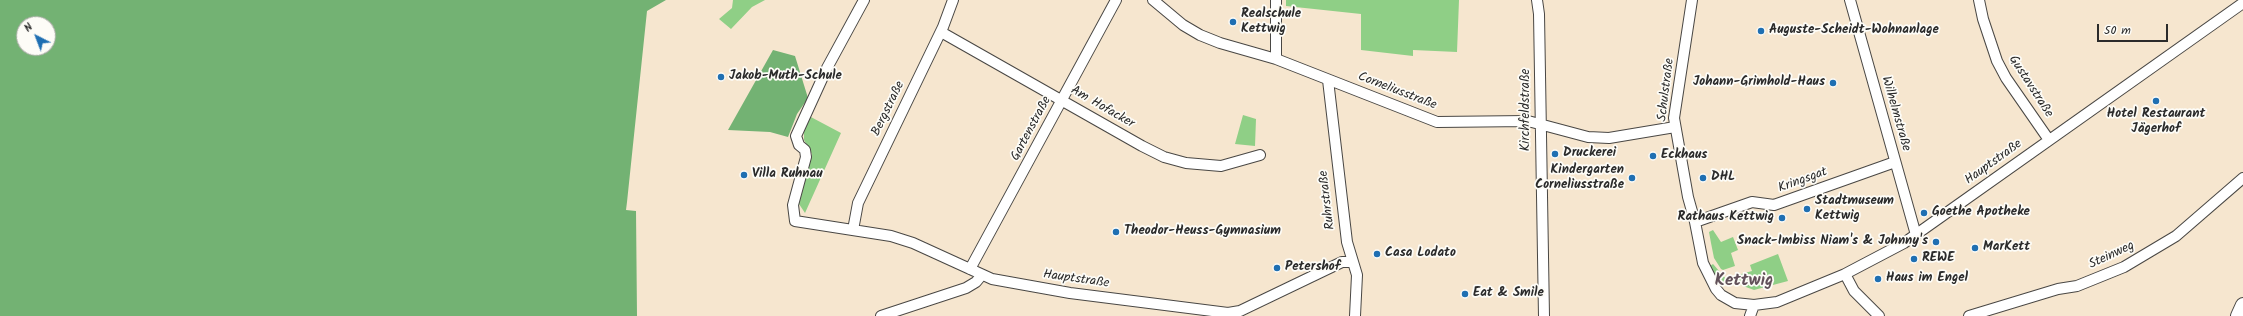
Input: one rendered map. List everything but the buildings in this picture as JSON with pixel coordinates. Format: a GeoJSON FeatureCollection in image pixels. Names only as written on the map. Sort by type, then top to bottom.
{"type":"FeatureCollection","features":[{"type":"Feature","properties":{"kind":"main road"},"geometry":{"type":"LineString","coordinates":[[2238,316],[2243,305]]}},
{"type":"Feature","properties":{"kind":"street","name":"Hauptstraße"},"geometry":{"type":"LineString","coordinates":[[864,0],[827,68],[796,136],[799,145],[805,150],[806,157],[793,205],[795,221],[891,236],[913,243],[992,280],[1070,293],[1228,313],[1240,311],[1342,262],[1353,262]]}},
{"type":"Feature","properties":{"kind":"street","name":"Bergstraße"},"geometry":{"type":"LineString","coordinates":[[853,230],[858,203],[941,32],[953,0]]}},
{"type":"Feature","properties":{"kind":"street","name":"Gartenstraße"},"geometry":{"type":"LineString","coordinates":[[970,269],[1116,0]]}},
{"type":"Feature","properties":{"kind":"street","name":"Corneliusstraße"},"geometry":{"type":"LineString","coordinates":[[1153,0],[1183,25],[1200,35],[1220,43],[1276,59],[1437,122],[1528,121],[1588,137],[1609,138],[1675,127]]}},
{"type":"Feature","properties":{"kind":"street"},"geometry":{"type":"LineString","coordinates":[[1276,0],[1276,59]]}},
{"type":"Feature","properties":{"kind":"street","name":"Kirchfeldstraße"},"geometry":{"type":"LineString","coordinates":[[1537,0],[1539,14],[1544,316]]}},
{"type":"Feature","properties":{"kind":"street","name":"Schulstraße"},"geometry":{"type":"LineString","coordinates":[[1692,0],[1674,118],[1688,197],[1695,222],[1703,263],[1709,276],[1720,286],[1750,304]]}},
{"type":"Feature","properties":{"kind":"street","name":"Wilhelmstraße"},"geometry":{"type":"LineString","coordinates":[[1850,0],[1894,162],[1916,235]]}},
{"type":"Feature","properties":{"kind":"street","name":"Gustavstraße"},"geometry":{"type":"LineString","coordinates":[[1979,0],[1983,19],[1998,61],[2006,78],[2049,140]]}},
{"type":"Feature","properties":{"kind":"street","name":"Hauptstraße"},"geometry":{"type":"LineString","coordinates":[[1750,304],[1778,302],[1845,274],[1890,252],[2243,3]]}},
{"type":"Feature","properties":{"kind":"street","name":"Am Hofacker"},"geometry":{"type":"LineString","coordinates":[[941,32],[1164,157],[1186,163],[1221,166],[1260,155]]}},
{"type":"Feature","properties":{"kind":"street","name":"Ruhrstraße"},"geometry":{"type":"LineString","coordinates":[[1328,80],[1346,242],[1357,275],[1355,316]]}},
{"type":"Feature","properties":{"kind":"street","name":"Kringsgat"},"geometry":{"type":"LineString","coordinates":[[1695,222],[1752,202],[1774,205],[1894,162]]}},
{"type":"Feature","properties":{"kind":"street","name":"Steinweg"},"geometry":{"type":"LineString","coordinates":[[1969,316],[2058,289],[2077,286],[2124,267],[2176,236],[2243,178]]}},
{"type":"Feature","properties":{"kind":"street"},"geometry":{"type":"LineString","coordinates":[[1845,274],[1854,291],[1879,316]]}},
{"type":"Feature","properties":{"kind":"street"},"geometry":{"type":"LineString","coordinates":[[880,316],[966,288],[976,282],[981,276]]}},
{"type":"Feature","properties":{"kind":"street"},"geometry":{"type":"LineString","coordinates":[[1750,304],[1750,316]]}},
{"type":"Feature","properties":{"kind":"green space"},"geometry":{"type":"Polygon","coordinates":[[[0,0],[666,0],[647,11],[626,210],[636,211],[637,316],[0,316],[0,0]]]}},
{"type":"Feature","properties":{"kind":"green space"},"geometry":{"type":"Polygon","coordinates":[[[733,0],[765,0],[752,7],[731,29],[719,19],[732,8],[733,0]]]}},
{"type":"Feature","properties":{"kind":"green space"},"geometry":{"type":"Polygon","coordinates":[[[1286,0],[1459,0],[1457,52],[1413,50],[1413,56],[1361,50],[1361,14],[1286,6],[1286,0]]]}},
{"type":"Feature","properties":{"kind":"green space"},"geometry":{"type":"Polygon","coordinates":[[[773,50],[795,56],[808,98],[797,114],[788,137],[770,132],[728,130],[773,50]]]}},
{"type":"Feature","properties":{"kind":"green space"},"geometry":{"type":"Polygon","coordinates":[[[1243,115],[1256,119],[1255,146],[1235,144],[1243,115]]]}},
{"type":"Feature","properties":{"kind":"green space"},"geometry":{"type":"Polygon","coordinates":[[[809,116],[841,133],[805,213],[799,204],[812,154],[804,140],[804,128],[809,116]]]}},
{"type":"Feature","properties":{"kind":"green space"},"geometry":{"type":"Polygon","coordinates":[[[1713,230],[1721,242],[1733,237],[1738,250],[1731,253],[1735,266],[1723,270],[1714,258],[1709,232],[1713,230]]]}},
{"type":"Feature","properties":{"kind":"green space"},"geometry":{"type":"Polygon","coordinates":[[[1778,254],[1788,281],[1754,290],[1735,283],[1741,274],[1752,271],[1750,265],[1778,254]]]}},
{"type":"Feature","properties":{"kind":"green space"},"geometry":{"type":"Polygon","coordinates":[[[1713,264],[1727,280],[1725,284],[1712,271],[1710,266],[1713,264]]]}},
{"type":"Feature","properties":{"kind":"place","name":"Realschule Kettwig"},"geometry":{"type":"Point","coordinates":[1233,22]}},
{"type":"Feature","properties":{"kind":"place","name":"Auguste-Scheidt-Wohnanlage"},"geometry":{"type":"Point","coordinates":[1761,31]}},
{"type":"Feature","properties":{"kind":"place","name":"Jakob-Muth-Schule"},"geometry":{"type":"Point","coordinates":[721,77]}},
{"type":"Feature","properties":{"kind":"place","name":"Johann-Grimhold-Haus"},"geometry":{"type":"Point","coordinates":[1833,83]}},
{"type":"Feature","properties":{"kind":"place","name":"Hotel Restaurant Jägerhof"},"geometry":{"type":"Point","coordinates":[2156,101]}},
{"type":"Feature","properties":{"kind":"place","name":"Druckerei"},"geometry":{"type":"Point","coordinates":[1555,154]}},
{"type":"Feature","properties":{"kind":"place","name":"Eckhaus"},"geometry":{"type":"Point","coordinates":[1653,156]}},
{"type":"Feature","properties":{"kind":"place","name":"Villa Ruhnau"},"geometry":{"type":"Point","coordinates":[744,175]}},
{"type":"Feature","properties":{"kind":"place","name":"Kindergarten Corneliusstraße"},"geometry":{"type":"Point","coordinates":[1632,178]}},
{"type":"Feature","properties":{"kind":"place","name":"DHL"},"geometry":{"type":"Point","coordinates":[1703,178]}},
{"type":"Feature","properties":{"kind":"place","name":"Stadtmuseum Kettwig"},"geometry":{"type":"Point","coordinates":[1807,209]}},
{"type":"Feature","properties":{"kind":"place","name":"Goethe Apotheke"},"geometry":{"type":"Point","coordinates":[1924,213]}},
{"type":"Feature","properties":{"kind":"place","name":"Rathaus Kettwig"},"geometry":{"type":"Point","coordinates":[1782,218]}},
{"type":"Feature","properties":{"kind":"place","name":"Theodor-Heuss-Gymnasium"},"geometry":{"type":"Point","coordinates":[1116,232]}},
{"type":"Feature","properties":{"kind":"place","name":"Snack-Imbiss Niam's & Johnny's"},"geometry":{"type":"Point","coordinates":[1936,242]}},
{"type":"Feature","properties":{"kind":"place","name":"MarKett"},"geometry":{"type":"Point","coordinates":[1975,248]}},
{"type":"Feature","properties":{"kind":"place","name":"Casa Lodato"},"geometry":{"type":"Point","coordinates":[1377,254]}},
{"type":"Feature","properties":{"kind":"place","name":"REWE"},"geometry":{"type":"Point","coordinates":[1914,259]}},
{"type":"Feature","properties":{"kind":"place","name":"Petershof"},"geometry":{"type":"Point","coordinates":[1277,268]}},
{"type":"Feature","properties":{"kind":"place","name":"Haus im Engel"},"geometry":{"type":"Point","coordinates":[1878,279]}},
{"type":"Feature","properties":{"kind":"place","name":"Eat & Smile"},"geometry":{"type":"Point","coordinates":[1465,294]}},
{"type":"Feature","properties":{"kind":"district","name":"Kettwig"},"geometry":{"type":"Point","coordinates":[1744,282]}}]}
